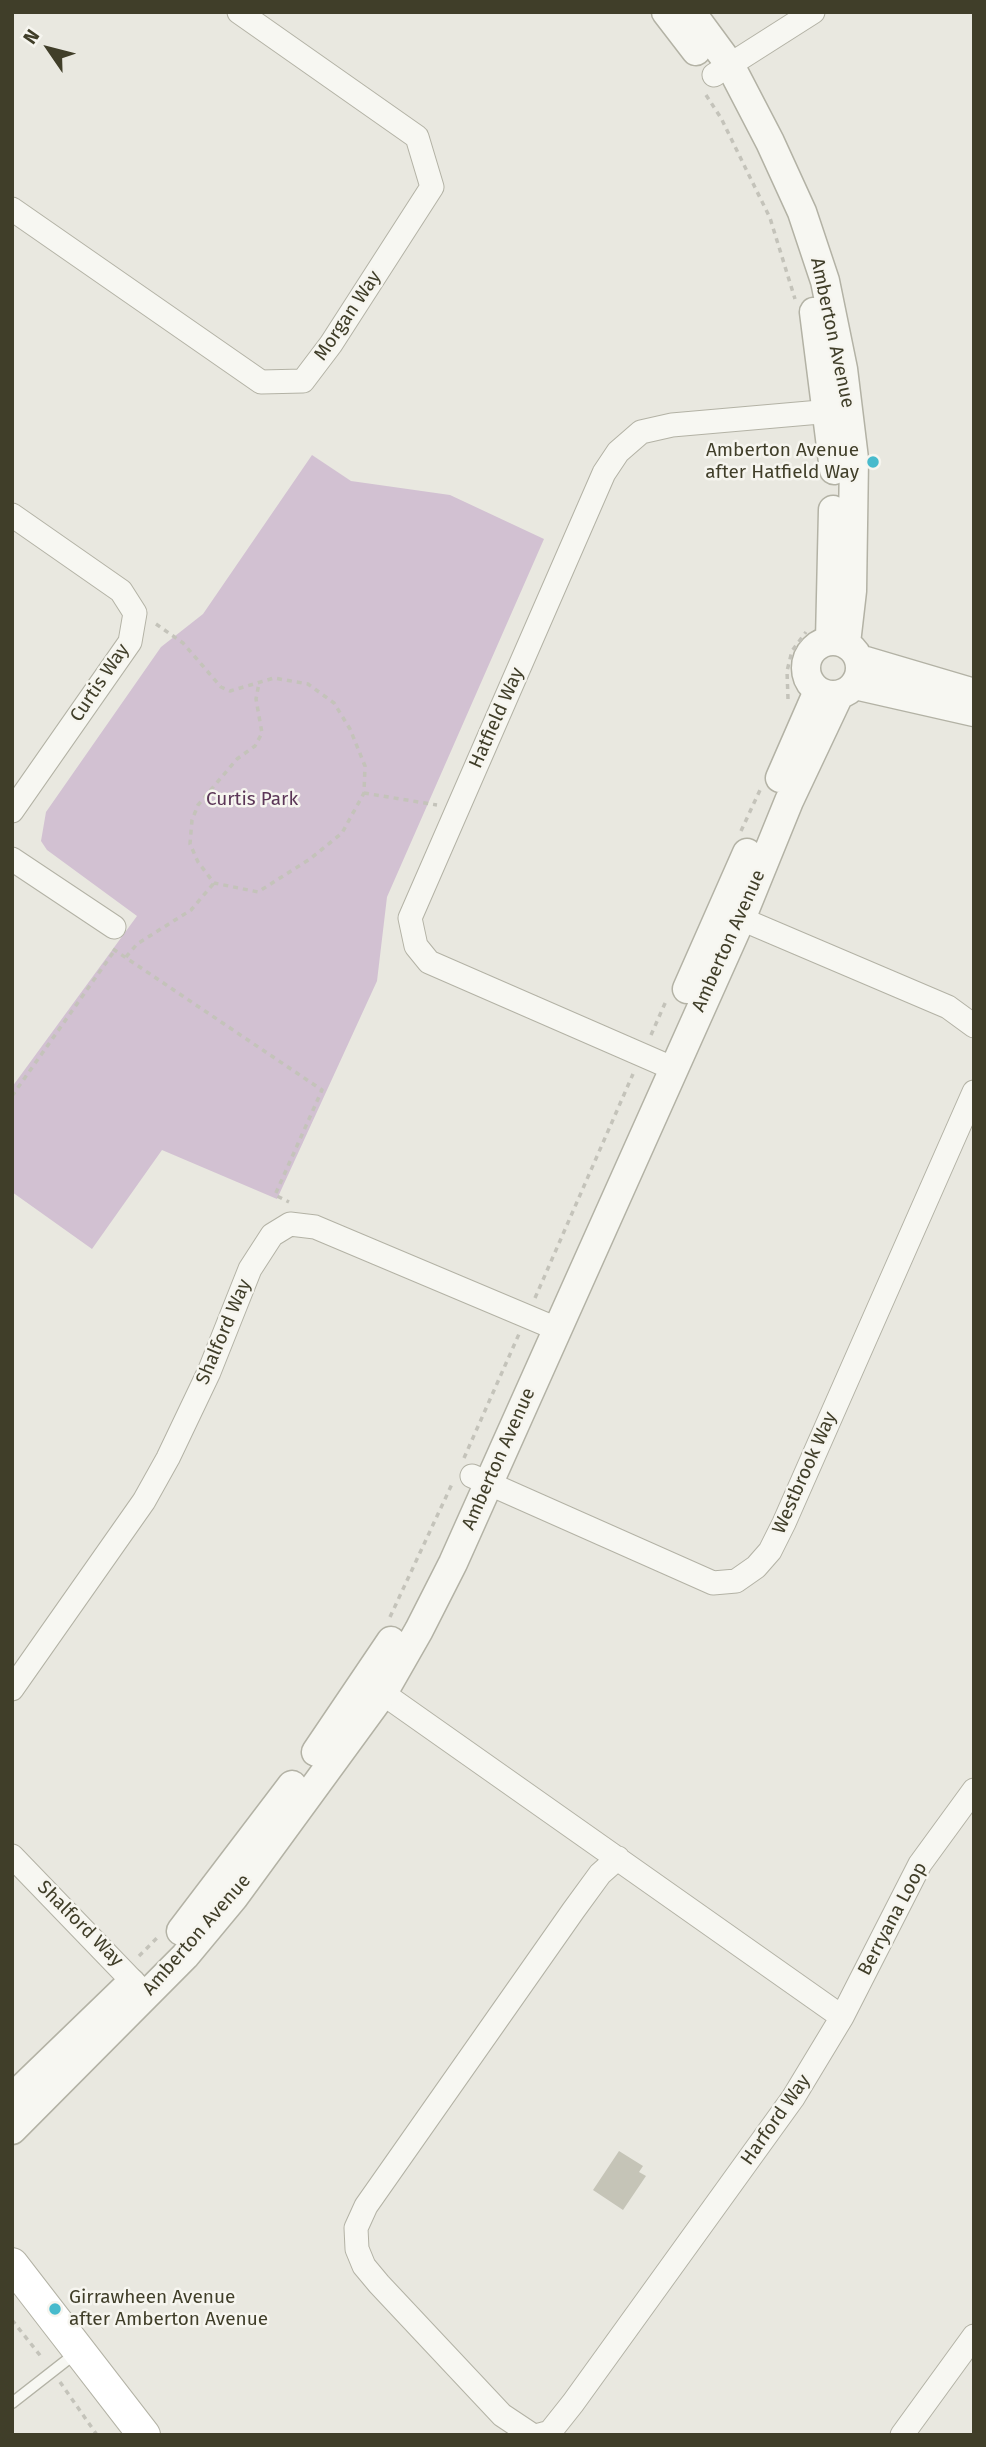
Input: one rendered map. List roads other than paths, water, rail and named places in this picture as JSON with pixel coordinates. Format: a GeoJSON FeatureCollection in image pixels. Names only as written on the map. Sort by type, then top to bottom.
{"type":"FeatureCollection","features":[{"type":"Feature","properties":{"kind":"main road"},"geometry":{"type":"LineString","coordinates":[[12,2264],[123,2435]]}},
{"type":"Feature","properties":{"kind":"main road"},"geometry":{"type":"LineString","coordinates":[[12,2290],[144,2435]]}},
{"type":"Feature","properties":{"kind":"street","name":"Morgan Way"},"geometry":{"type":"LineString","coordinates":[[12,209],[261,382],[303,381],[331,344],[432,187],[416,137],[239,12]]}},
{"type":"Feature","properties":{"kind":"street","name":"Amberton Avenue"},"geometry":{"type":"LineString","coordinates":[[666,12],[716,77]]}},
{"type":"Feature","properties":{"kind":"street","name":"Amberton Avenue"},"geometry":{"type":"LineString","coordinates":[[12,2130],[135,1982],[194,1916],[374,1687],[541,1322],[656,1061],[732,914],[836,662],[835,455],[839,410],[812,300],[794,243],[773,187],[716,77],[691,12]]}},
{"type":"Feature","properties":{"kind":"street"},"geometry":{"type":"LineString","coordinates":[[716,77],[813,12]]}},
{"type":"Feature","properties":{"kind":"street","name":"Hatfield Way"},"geometry":{"type":"LineString","coordinates":[[656,1061],[429,962],[416,946],[410,918],[604,473],[618,452],[642,432],[672,425],[839,410]]}},
{"type":"Feature","properties":{"kind":"street","name":"Curtis Way"},"geometry":{"type":"LineString","coordinates":[[12,514],[121,591],[135,613],[130,642],[12,811]]}},
{"type":"Feature","properties":{"kind":"street"},"geometry":{"type":"LineString","coordinates":[[836,662],[974,693]]}},
{"type":"Feature","properties":{"kind":"street"},"geometry":{"type":"LineString","coordinates":[[836,662],[974,712]]}},
{"type":"Feature","properties":{"kind":"street"},"geometry":{"type":"LineString","coordinates":[[12,859],[114,939]]}},
{"type":"Feature","properties":{"kind":"street"},"geometry":{"type":"LineString","coordinates":[[732,914],[947,1007],[974,1026]]}},
{"type":"Feature","properties":{"kind":"street","name":"Westbrook Way"},"geometry":{"type":"LineString","coordinates":[[470,1474],[713,1583],[736,1581],[756,1567],[771,1551],[974,1092]]}},
{"type":"Feature","properties":{"kind":"street","name":"Shalford Way"},"geometry":{"type":"LineString","coordinates":[[12,1689],[144,1501],[169,1458],[260,1250],[272,1235],[290,1224],[315,1227],[541,1322]]}},
{"type":"Feature","properties":{"kind":"street"},"geometry":{"type":"LineString","coordinates":[[374,1687],[842,2017]]}},
{"type":"Feature","properties":{"kind":"street","name":"Berryana Loop"},"geometry":{"type":"LineString","coordinates":[[842,2017],[920,1864],[974,1790]]}},
{"type":"Feature","properties":{"kind":"street","name":"Shalford Way"},"geometry":{"type":"LineString","coordinates":[[12,1856],[135,1982]]}},
{"type":"Feature","properties":{"kind":"street"},"geometry":{"type":"LineString","coordinates":[[532,2435],[502,2415],[379,2284],[364,2266],[357,2249],[356,2228],[366,2206],[549,1945],[600,1874],[618,1858]]}},
{"type":"Feature","properties":{"kind":"street","name":"Amberton Avenue"},"geometry":{"type":"LineString","coordinates":[[12,2098],[135,1982]]}},
{"type":"Feature","properties":{"kind":"street","name":"Harford Way"},"geometry":{"type":"LineString","coordinates":[[539,2435],[550,2432],[573,2403],[793,2098],[842,2017]]}},
{"type":"Feature","properties":{"kind":"street"},"geometry":{"type":"LineString","coordinates":[[902,2435],[974,2336]]}},
{"type":"Feature","properties":{"kind":"lane"},"geometry":{"type":"LineString","coordinates":[[12,2403],[72,2355]]}},
{"type":"Feature","properties":{"kind":"place","name":"Amberton Avenue after Hatfield Way"},"geometry":{"type":"Point","coordinates":[873,462]}},
{"type":"Feature","properties":{"kind":"place","name":"Girrawheen Avenue after Amberton Avenue"},"geometry":{"type":"Point","coordinates":[55,2309]}},
{"type":"Feature","properties":{"kind":"park label","name":"Curtis Park"},"geometry":{"type":"Point","coordinates":[252,800]}}]}
